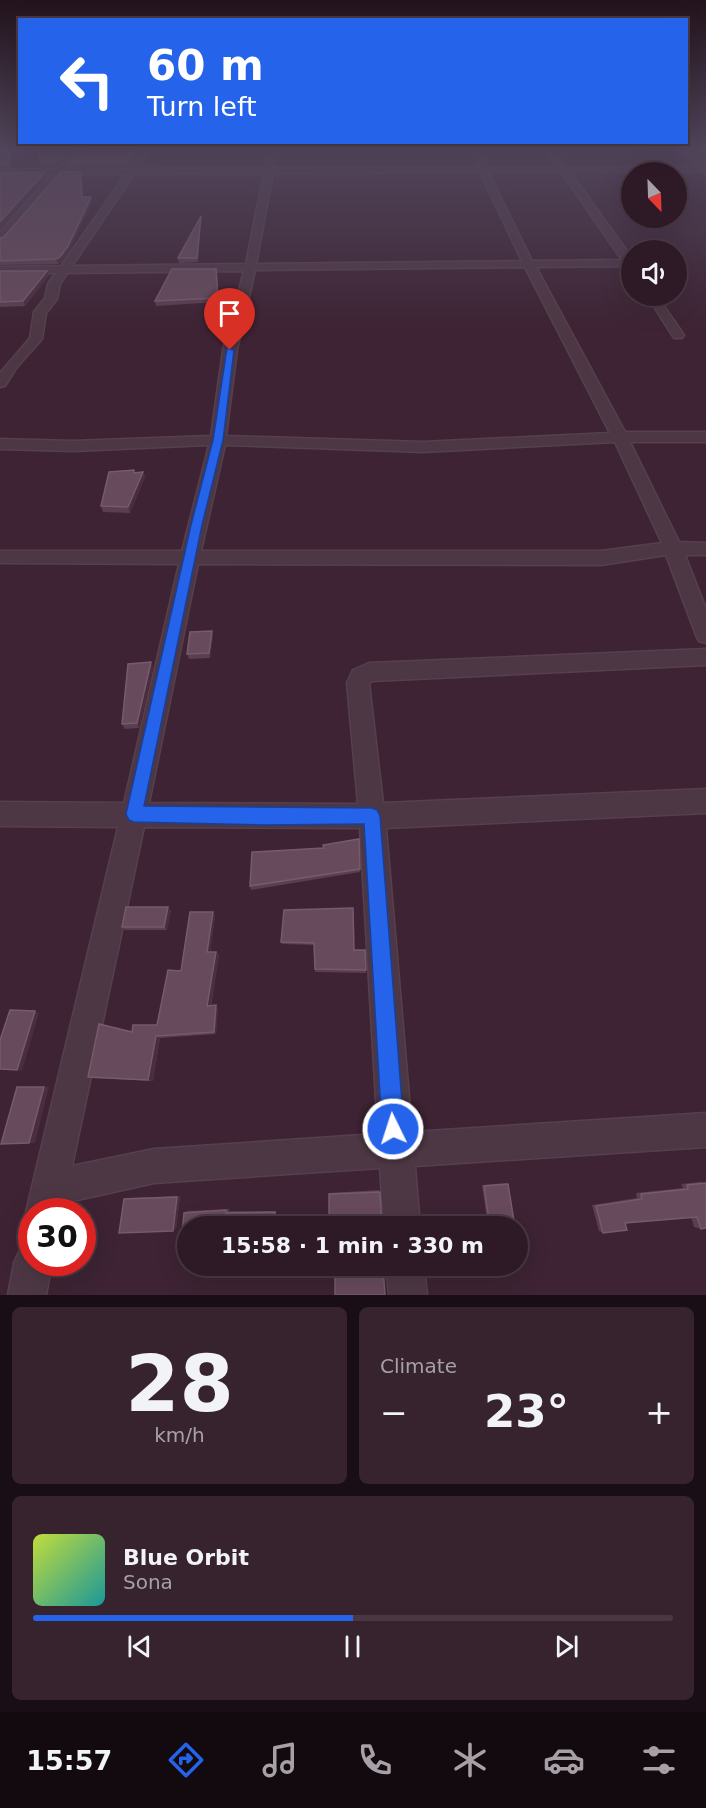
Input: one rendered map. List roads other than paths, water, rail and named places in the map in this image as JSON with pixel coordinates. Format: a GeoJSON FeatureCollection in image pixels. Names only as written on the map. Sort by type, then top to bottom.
{"type":"FeatureCollection","features":[{"type":"Feature","properties":{"kind":"street"},"geometry":{"type":"LineString","coordinates":[[0,238],[25,209]]}},
{"type":"Feature","properties":{"kind":"street"},"geometry":{"type":"LineString","coordinates":[[0,383],[12,365],[36,339],[40,312],[51,299],[54,284],[105,209]]}},
{"type":"Feature","properties":{"kind":"street"},"geometry":{"type":"LineString","coordinates":[[46,1198],[218,440],[230,350],[250,269],[261,209]]}},
{"type":"Feature","properties":{"kind":"street"},"geometry":{"type":"LineString","coordinates":[[503,209],[529,265],[620,437],[673,548],[706,635]]}},
{"type":"Feature","properties":{"kind":"street"},"geometry":{"type":"LineString","coordinates":[[592,209],[621,250]]}},
{"type":"Feature","properties":{"kind":"street"},"geometry":{"type":"LineString","coordinates":[[0,270],[621,264]]}},
{"type":"Feature","properties":{"kind":"street"},"geometry":{"type":"LineString","coordinates":[[659,306],[678,335]]}},
{"type":"Feature","properties":{"kind":"street"},"geometry":{"type":"LineString","coordinates":[[0,444],[73,446],[218,440],[423,447],[620,437],[706,437]]}},
{"type":"Feature","properties":{"kind":"street"},"geometry":{"type":"LineString","coordinates":[[0,557],[601,558],[673,548],[706,549]]}},
{"type":"Feature","properties":{"kind":"street"},"geometry":{"type":"LineString","coordinates":[[401,1216],[372,816],[358,682],[361,676],[369,672],[706,657]]}},
{"type":"Feature","properties":{"kind":"street"},"geometry":{"type":"LineString","coordinates":[[0,814],[372,816],[706,801]]}},
{"type":"Feature","properties":{"kind":"street"},"geometry":{"type":"LineString","coordinates":[[52,1198],[154,1166],[706,1130]]}},
{"type":"Feature","properties":{"kind":"street"},"geometry":{"type":"LineString","coordinates":[[27,1295],[31,1276]]}},
{"type":"Feature","properties":{"kind":"street"},"geometry":{"type":"LineString","coordinates":[[406,1276],[408,1295]]}}]}
